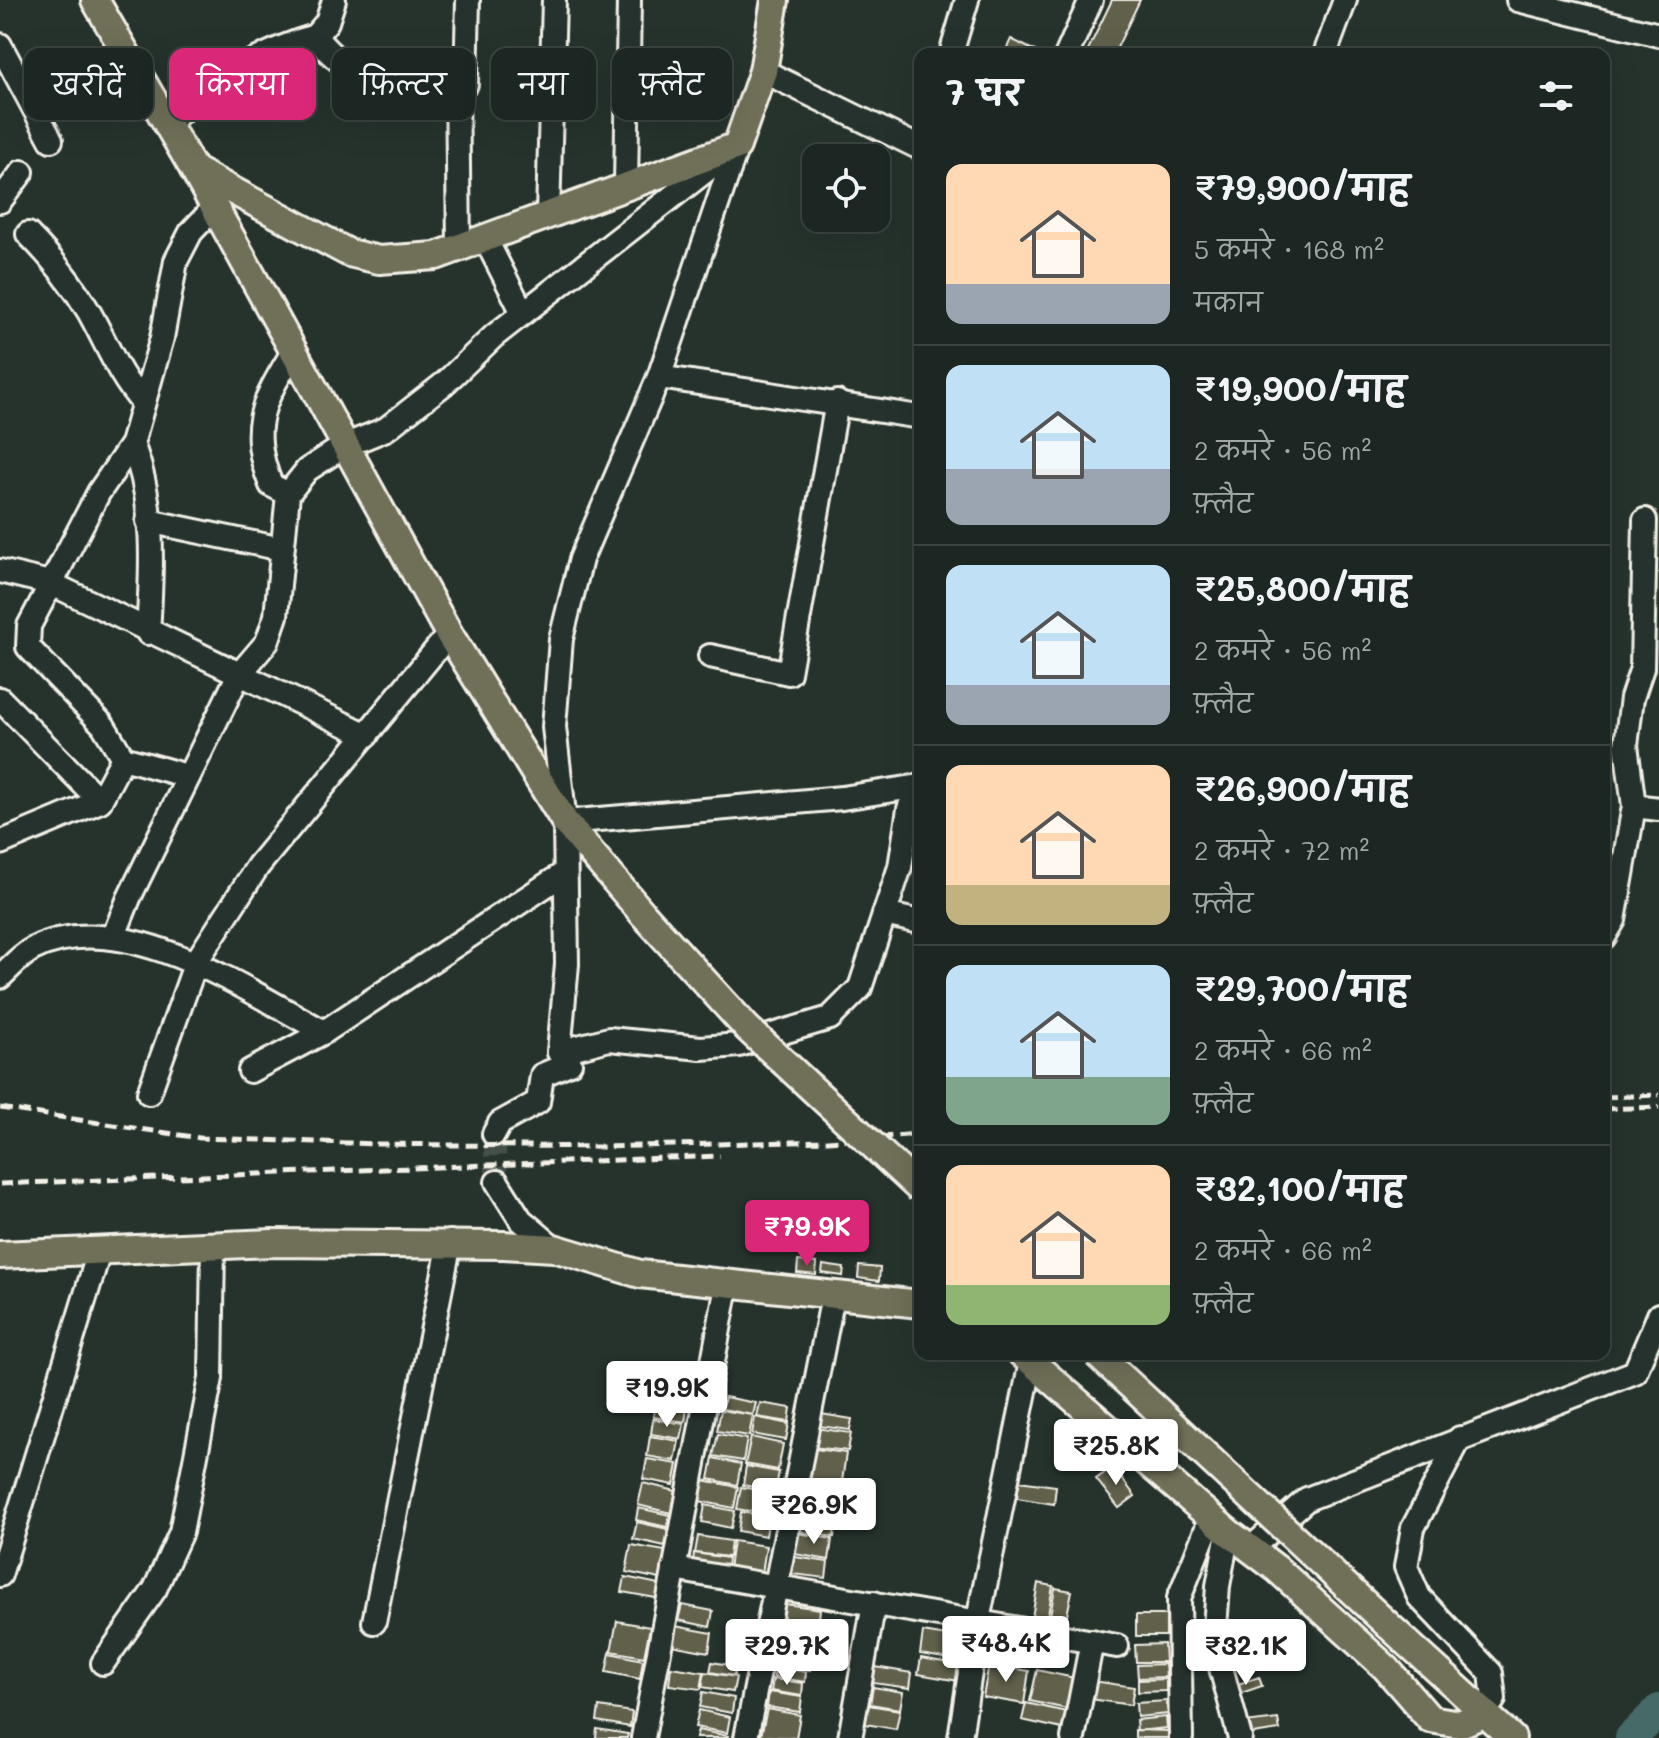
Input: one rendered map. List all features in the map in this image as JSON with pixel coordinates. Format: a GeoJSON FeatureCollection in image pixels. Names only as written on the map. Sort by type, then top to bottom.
{"type":"FeatureCollection","features":[{"type":"Feature","properties":{"kind":"main road"},"geometry":{"type":"LineString","coordinates":[[95,0],[194,170],[449,634],[565,822],[747,1028],[914,1183]]}},
{"type":"Feature","properties":{"kind":"main road"},"geometry":{"type":"LineString","coordinates":[[194,170],[349,253],[379,260],[436,256],[737,146],[763,71],[775,0]]}},
{"type":"Feature","properties":{"kind":"main road"},"geometry":{"type":"LineString","coordinates":[[231,239],[240,223],[269,209]]}},
{"type":"Feature","properties":{"kind":"main road"},"geometry":{"type":"LineString","coordinates":[[0,1255],[213,1246],[450,1242],[554,1248],[640,1274],[727,1286],[914,1303]]}},
{"type":"Feature","properties":{"kind":"main road"},"geometry":{"type":"LineString","coordinates":[[1028,1360],[1386,1668],[1430,1719],[1460,1724],[1483,1714]]}},
{"type":"Feature","properties":{"kind":"main road"},"geometry":{"type":"LineString","coordinates":[[1103,1360],[1512,1738]]}},
{"type":"Feature","properties":{"kind":"street"},"geometry":{"type":"LineString","coordinates":[[167,123],[218,82],[272,49],[315,36],[327,22],[334,0]]}},
{"type":"Feature","properties":{"kind":"street"},"geometry":{"type":"LineString","coordinates":[[467,48],[468,0]]}},
{"type":"Feature","properties":{"kind":"street"},"geometry":{"type":"LineString","coordinates":[[548,215],[554,0]]}},
{"type":"Feature","properties":{"kind":"street"},"geometry":{"type":"LineString","coordinates":[[626,187],[629,0]]}},
{"type":"Feature","properties":{"kind":"street"},"geometry":{"type":"LineString","coordinates":[[953,48],[967,0]]}},
{"type":"Feature","properties":{"kind":"street"},"geometry":{"type":"LineString","coordinates":[[1070,48],[1091,0]]}},
{"type":"Feature","properties":{"kind":"street"},"geometry":{"type":"LineString","coordinates":[[1327,48],[1345,0]]}},
{"type":"Feature","properties":{"kind":"street"},"geometry":{"type":"LineString","coordinates":[[1518,0],[1659,35]]}},
{"type":"Feature","properties":{"kind":"street"},"geometry":{"type":"LineString","coordinates":[[315,36],[332,56]]}},
{"type":"Feature","properties":{"kind":"street"},"geometry":{"type":"LineString","coordinates":[[0,45],[51,140]]}},
{"type":"Feature","properties":{"kind":"street"},"geometry":{"type":"LineString","coordinates":[[763,71],[914,141]]}},
{"type":"Feature","properties":{"kind":"street"},"geometry":{"type":"LineString","coordinates":[[457,120],[459,247]]}},
{"type":"Feature","properties":{"kind":"street"},"geometry":{"type":"LineString","coordinates":[[113,938],[187,776],[238,676],[267,642],[272,629],[288,494],[307,470],[344,446],[386,429],[445,383],[523,313],[737,146]]}},
{"type":"Feature","properties":{"kind":"street"},"geometry":{"type":"LineString","coordinates":[[559,1052],[567,964],[563,874],[565,822],[554,727],[561,639],[581,559],[659,377],[737,146]]}},
{"type":"Feature","properties":{"kind":"street"},"geometry":{"type":"LineString","coordinates":[[0,201],[22,172]]}},
{"type":"Feature","properties":{"kind":"street"},"geometry":{"type":"LineString","coordinates":[[187,776],[123,758],[103,725],[28,647],[29,626],[50,583],[99,492],[132,444],[162,338],[176,261],[191,232],[214,208]]}},
{"type":"Feature","properties":{"kind":"street"},"geometry":{"type":"LineString","coordinates":[[28,234],[55,260],[89,313],[122,379],[143,403]]}},
{"type":"Feature","properties":{"kind":"street"},"geometry":{"type":"LineString","coordinates":[[485,238],[523,313]]}},
{"type":"Feature","properties":{"kind":"street"},"geometry":{"type":"LineString","coordinates":[[288,494],[271,485],[258,440],[265,398],[293,352]]}},
{"type":"Feature","properties":{"kind":"street"},"geometry":{"type":"LineString","coordinates":[[659,377],[914,416]]}},
{"type":"Feature","properties":{"kind":"street"},"geometry":{"type":"LineString","coordinates":[[710,656],[789,673],[837,402]]}},
{"type":"Feature","properties":{"kind":"street"},"geometry":{"type":"LineString","coordinates":[[132,444],[144,474],[148,521],[151,587],[148,633]]}},
{"type":"Feature","properties":{"kind":"street"},"geometry":{"type":"LineString","coordinates":[[1610,927],[1614,920],[1634,806],[1626,745],[1632,698],[1642,668],[1645,520]]}},
{"type":"Feature","properties":{"kind":"street"},"geometry":{"type":"LineString","coordinates":[[148,521],[282,549]]}},
{"type":"Feature","properties":{"kind":"street"},"geometry":{"type":"LineString","coordinates":[[0,571],[50,583],[148,633],[367,735]]}},
{"type":"Feature","properties":{"kind":"street"},"geometry":{"type":"LineString","coordinates":[[149,1093],[196,962],[258,866],[449,634]]}},
{"type":"Feature","properties":{"kind":"street"},"geometry":{"type":"LineString","coordinates":[[0,699],[100,801]]}},
{"type":"Feature","properties":{"kind":"street"},"geometry":{"type":"LineString","coordinates":[[0,843],[100,801],[123,758]]}},
{"type":"Feature","properties":{"kind":"street"},"geometry":{"type":"LineString","coordinates":[[565,822],[842,798],[914,787]]}},
{"type":"Feature","properties":{"kind":"street"},"geometry":{"type":"LineString","coordinates":[[559,1052],[609,1039],[701,1048],[739,1045],[830,1018],[860,988],[900,867],[914,804]]}},
{"type":"Feature","properties":{"kind":"street"},"geometry":{"type":"LineString","coordinates":[[1634,806],[1659,809]]}},
{"type":"Feature","properties":{"kind":"street"},"geometry":{"type":"LineString","coordinates":[[250,1071],[324,1032],[563,874]]}},
{"type":"Feature","properties":{"kind":"street"},"geometry":{"type":"LineString","coordinates":[[884,914],[914,921]]}},
{"type":"Feature","properties":{"kind":"street"},"geometry":{"type":"LineString","coordinates":[[0,977],[32,950],[62,940],[113,938],[196,962],[324,1032]]}},
{"type":"Feature","properties":{"kind":"street"},"geometry":{"type":"LineString","coordinates":[[494,1134],[500,1123],[538,1102],[542,1075],[567,1067],[570,1063],[559,1052]]}},
{"type":"Feature","properties":{"kind":"street"},"geometry":{"type":"LineString","coordinates":[[497,1182],[521,1220],[554,1248]]}},
{"type":"Feature","properties":{"kind":"street"},"geometry":{"type":"LineString","coordinates":[[374,1622],[450,1242]]}},
{"type":"Feature","properties":{"kind":"street"},"geometry":{"type":"LineString","coordinates":[[103,1663],[155,1589],[181,1532],[211,1378],[213,1246]]}},
{"type":"Feature","properties":{"kind":"street"},"geometry":{"type":"LineString","coordinates":[[0,1575],[99,1252]]}},
{"type":"Feature","properties":{"kind":"street"},"geometry":{"type":"LineString","coordinates":[[643,1738],[727,1286]]}},
{"type":"Feature","properties":{"kind":"street"},"geometry":{"type":"LineString","coordinates":[[746,1738],[833,1296]]}},
{"type":"Feature","properties":{"kind":"street"},"geometry":{"type":"LineString","coordinates":[[1635,1372],[1659,1315]]}},
{"type":"Feature","properties":{"kind":"street"},"geometry":{"type":"LineString","coordinates":[[960,1738],[978,1620],[1026,1360]]}},
{"type":"Feature","properties":{"kind":"street"},"geometry":{"type":"LineString","coordinates":[[1250,1549],[1307,1499],[1659,1364]]}},
{"type":"Feature","properties":{"kind":"street"},"geometry":{"type":"LineString","coordinates":[[1460,1438],[1413,1528],[1406,1567],[1419,1597],[1491,1673],[1494,1699],[1483,1714]]}},
{"type":"Feature","properties":{"kind":"street"},"geometry":{"type":"LineString","coordinates":[[1181,1738],[1179,1598],[1220,1525]]}},
{"type":"Feature","properties":{"kind":"street"},"geometry":{"type":"LineString","coordinates":[[1220,1525],[1214,1642],[1240,1738]]}},
{"type":"Feature","properties":{"kind":"street"},"geometry":{"type":"LineString","coordinates":[[674,1569],[1117,1646]]}},
{"type":"Feature","properties":{"kind":"street"},"geometry":{"type":"LineString","coordinates":[[850,1738],[874,1603]]}},
{"type":"Feature","properties":{"kind":"street"},"geometry":{"type":"LineString","coordinates":[[1073,1738],[1092,1641]]}},
{"type":"Feature","properties":{"kind":"building"},"geometry":{"type":"Polygon","coordinates":[[[1112,0],[1140,0],[1117,48],[1089,48],[1112,0]]]}},
{"type":"Feature","properties":{"kind":"building"},"geometry":{"type":"Polygon","coordinates":[[[1011,39],[1029,48],[1007,48],[1011,39]]]}},
{"type":"Feature","properties":{"kind":"building"},"geometry":{"type":"Polygon","coordinates":[[[798,1261],[817,1263],[816,1275],[797,1273],[798,1261]]]}},
{"type":"Feature","properties":{"kind":"building"},"geometry":{"type":"Polygon","coordinates":[[[823,1265],[844,1268],[843,1276],[822,1273],[823,1265]]]}},
{"type":"Feature","properties":{"kind":"building"},"geometry":{"type":"Polygon","coordinates":[[[859,1266],[880,1268],[879,1281],[858,1278],[859,1266]]]}},
{"type":"Feature","properties":{"kind":"building"},"geometry":{"type":"Polygon","coordinates":[[[658,1384],[691,1388],[689,1405],[656,1400],[658,1384]]]}},
{"type":"Feature","properties":{"kind":"building"},"geometry":{"type":"Polygon","coordinates":[[[725,1397],[756,1403],[753,1415],[722,1409],[725,1397]]]}},
{"type":"Feature","properties":{"kind":"building"},"geometry":{"type":"Polygon","coordinates":[[[760,1403],[791,1408],[789,1422],[757,1417],[760,1403]]]}},
{"type":"Feature","properties":{"kind":"building"},"geometry":{"type":"Polygon","coordinates":[[[655,1405],[687,1409],[685,1422],[653,1417],[655,1405]]]}},
{"type":"Feature","properties":{"kind":"building"},"geometry":{"type":"Polygon","coordinates":[[[721,1410],[753,1415],[749,1436],[717,1431],[721,1410]]]}},
{"type":"Feature","properties":{"kind":"building"},"geometry":{"type":"Polygon","coordinates":[[[821,1414],[852,1419],[850,1430],[819,1426],[821,1414]]]}},
{"type":"Feature","properties":{"kind":"building"},"geometry":{"type":"Polygon","coordinates":[[[755,1417],[789,1424],[786,1440],[752,1434],[755,1417]]]}},
{"type":"Feature","properties":{"kind":"building"},"geometry":{"type":"Polygon","coordinates":[[[653,1419],[684,1424],[681,1439],[651,1434],[653,1419]]]}},
{"type":"Feature","properties":{"kind":"building"},"geometry":{"type":"Polygon","coordinates":[[[815,1428],[851,1433],[848,1451],[812,1447],[815,1428]]]}},
{"type":"Feature","properties":{"kind":"building"},"geometry":{"type":"Polygon","coordinates":[[[718,1434],[747,1439],[743,1461],[713,1456],[718,1434]]]}},
{"type":"Feature","properties":{"kind":"building"},"geometry":{"type":"Polygon","coordinates":[[[650,1436],[679,1441],[675,1461],[647,1456],[650,1436]]]}},
{"type":"Feature","properties":{"kind":"building"},"geometry":{"type":"Polygon","coordinates":[[[751,1437],[783,1444],[778,1470],[745,1464],[751,1437]]]}},
{"type":"Feature","properties":{"kind":"building"},"geometry":{"type":"Polygon","coordinates":[[[815,1449],[846,1453],[841,1489],[810,1484],[815,1449]]]}},
{"type":"Feature","properties":{"kind":"building"},"geometry":{"type":"Polygon","coordinates":[[[713,1458],[741,1464],[737,1485],[709,1479],[713,1458]]]}},
{"type":"Feature","properties":{"kind":"building"},"geometry":{"type":"Polygon","coordinates":[[[647,1459],[678,1464],[674,1485],[643,1479],[647,1459]]]}},
{"type":"Feature","properties":{"kind":"building"},"geometry":{"type":"Polygon","coordinates":[[[746,1466],[779,1472],[775,1491],[743,1485],[746,1466]]]}},
{"type":"Feature","properties":{"kind":"building"},"geometry":{"type":"Polygon","coordinates":[[[1113,1467],[1135,1496],[1119,1508],[1096,1479],[1113,1467]]]}},
{"type":"Feature","properties":{"kind":"building"},"geometry":{"type":"Polygon","coordinates":[[[703,1480],[738,1487],[734,1508],[699,1501],[703,1480]]]}},
{"type":"Feature","properties":{"kind":"building"},"geometry":{"type":"Polygon","coordinates":[[[1019,1481],[1056,1486],[1054,1504],[1017,1498],[1019,1481]]]}},
{"type":"Feature","properties":{"kind":"building"},"geometry":{"type":"Polygon","coordinates":[[[643,1483],[676,1491],[671,1513],[638,1505],[643,1483]]]}},
{"type":"Feature","properties":{"kind":"building"},"geometry":{"type":"Polygon","coordinates":[[[808,1485],[841,1490],[834,1537],[801,1532],[808,1485]]]}},
{"type":"Feature","properties":{"kind":"building"},"geometry":{"type":"Polygon","coordinates":[[[741,1487],[774,1493],[770,1515],[737,1509],[741,1487]]]}},
{"type":"Feature","properties":{"kind":"building"},"geometry":{"type":"Polygon","coordinates":[[[705,1505],[735,1511],[731,1528],[702,1522],[705,1505]]]}},
{"type":"Feature","properties":{"kind":"building"},"geometry":{"type":"Polygon","coordinates":[[[638,1508],[670,1515],[667,1527],[636,1520],[638,1508]]]}},
{"type":"Feature","properties":{"kind":"building"},"geometry":{"type":"Polygon","coordinates":[[[741,1512],[769,1517],[766,1536],[738,1531],[741,1512]]]}},
{"type":"Feature","properties":{"kind":"building"},"geometry":{"type":"Polygon","coordinates":[[[637,1522],[668,1529],[665,1546],[633,1539],[637,1522]]]}},
{"type":"Feature","properties":{"kind":"building"},"geometry":{"type":"Polygon","coordinates":[[[798,1533],[832,1539],[829,1560],[795,1554],[798,1533]]]}},
{"type":"Feature","properties":{"kind":"building"},"geometry":{"type":"Polygon","coordinates":[[[698,1536],[731,1541],[729,1557],[695,1553],[698,1536]]]}},
{"type":"Feature","properties":{"kind":"building"},"geometry":{"type":"Polygon","coordinates":[[[733,1541],[766,1546],[761,1581],[728,1576],[733,1541]]]}},
{"type":"Feature","properties":{"kind":"building"},"geometry":{"type":"Polygon","coordinates":[[[631,1545],[665,1551],[660,1579],[626,1572],[631,1545]]]}},
{"type":"Feature","properties":{"kind":"building"},"geometry":{"type":"Polygon","coordinates":[[[694,1553],[728,1558],[726,1576],[692,1571],[694,1553]]]}},
{"type":"Feature","properties":{"kind":"building"},"geometry":{"type":"Polygon","coordinates":[[[795,1557],[828,1562],[826,1578],[792,1574],[795,1557]]]}},
{"type":"Feature","properties":{"kind":"building"},"geometry":{"type":"Polygon","coordinates":[[[625,1577],[659,1584],[656,1598],[622,1592],[625,1577]]]}},
{"type":"Feature","properties":{"kind":"building"},"geometry":{"type":"Polygon","coordinates":[[[1038,1583],[1053,1586],[1046,1626],[1031,1623],[1038,1583]]]}},
{"type":"Feature","properties":{"kind":"building"},"geometry":{"type":"Polygon","coordinates":[[[1055,1588],[1072,1591],[1064,1630],[1048,1627],[1055,1588]]]}},
{"type":"Feature","properties":{"kind":"building"},"geometry":{"type":"Polygon","coordinates":[[[785,1604],[820,1609],[818,1628],[783,1623],[785,1604]]]}},
{"type":"Feature","properties":{"kind":"building"},"geometry":{"type":"Polygon","coordinates":[[[682,1605],[713,1611],[710,1627],[678,1620],[682,1605]]]}},
{"type":"Feature","properties":{"kind":"building"},"geometry":{"type":"Polygon","coordinates":[[[1136,1615],[1166,1615],[1166,1636],[1136,1636],[1136,1615]]]}},
{"type":"Feature","properties":{"kind":"building"},"geometry":{"type":"Polygon","coordinates":[[[617,1621],[650,1627],[644,1657],[611,1651],[617,1621]]]}},
{"type":"Feature","properties":{"kind":"building"},"geometry":{"type":"Polygon","coordinates":[[[675,1626],[712,1633],[709,1652],[671,1645],[675,1626]]]}},
{"type":"Feature","properties":{"kind":"building"},"geometry":{"type":"Polygon","coordinates":[[[782,1629],[815,1634],[813,1653],[779,1648],[782,1629]]]}},
{"type":"Feature","properties":{"kind":"building"},"geometry":{"type":"Polygon","coordinates":[[[923,1632],[965,1639],[962,1661],[920,1654],[923,1632]]]}},
{"type":"Feature","properties":{"kind":"building"},"geometry":{"type":"Polygon","coordinates":[[[1164,1644],[1165,1662],[1136,1662],[1135,1645],[1164,1644]]]}},
{"type":"Feature","properties":{"kind":"building"},"geometry":{"type":"Polygon","coordinates":[[[777,1650],[812,1655],[810,1670],[775,1665],[777,1650]]]}},
{"type":"Feature","properties":{"kind":"building"},"geometry":{"type":"Polygon","coordinates":[[[610,1653],[643,1660],[640,1679],[606,1672],[610,1653]]]}},
{"type":"Feature","properties":{"kind":"building"},"geometry":{"type":"Polygon","coordinates":[[[921,1658],[961,1665],[959,1681],[918,1674],[921,1658]]]}},
{"type":"Feature","properties":{"kind":"building"},"geometry":{"type":"Polygon","coordinates":[[[712,1662],[735,1666],[734,1676],[710,1672],[712,1662]]]}},
{"type":"Feature","properties":{"kind":"building"},"geometry":{"type":"Polygon","coordinates":[[[989,1664],[1029,1671],[1024,1704],[983,1697],[989,1664]]]}},
{"type":"Feature","properties":{"kind":"building"},"geometry":{"type":"Polygon","coordinates":[[[1165,1664],[1166,1677],[1138,1678],[1137,1665],[1165,1664]]]}},
{"type":"Feature","properties":{"kind":"building"},"geometry":{"type":"Polygon","coordinates":[[[671,1667],[704,1672],[701,1689],[669,1685],[671,1667]]]}},
{"type":"Feature","properties":{"kind":"building"},"geometry":{"type":"Polygon","coordinates":[[[775,1667],[806,1672],[805,1682],[774,1677],[775,1667]]]}},
{"type":"Feature","properties":{"kind":"building"},"geometry":{"type":"Polygon","coordinates":[[[875,1667],[912,1673],[910,1688],[873,1683],[875,1667]]]}},
{"type":"Feature","properties":{"kind":"building"},"geometry":{"type":"Polygon","coordinates":[[[1037,1670],[1079,1679],[1072,1710],[1030,1701],[1037,1670]]]}},
{"type":"Feature","properties":{"kind":"building"},"geometry":{"type":"Polygon","coordinates":[[[705,1672],[736,1677],[733,1692],[702,1687],[705,1672]]]}},
{"type":"Feature","properties":{"kind":"building"},"geometry":{"type":"Polygon","coordinates":[[[1259,1677],[1262,1686],[1233,1696],[1229,1687],[1259,1677]]]}},
{"type":"Feature","properties":{"kind":"building"},"geometry":{"type":"Polygon","coordinates":[[[773,1679],[803,1683],[802,1696],[771,1691],[773,1679]]]}},
{"type":"Feature","properties":{"kind":"building"},"geometry":{"type":"Polygon","coordinates":[[[1166,1679],[1166,1691],[1138,1692],[1138,1680],[1166,1679]]]}},
{"type":"Feature","properties":{"kind":"building"},"geometry":{"type":"Polygon","coordinates":[[[1093,1681],[1134,1687],[1131,1705],[1090,1699],[1093,1681]]]}},
{"type":"Feature","properties":{"kind":"building"},"geometry":{"type":"Polygon","coordinates":[[[873,1687],[903,1692],[900,1709],[870,1704],[873,1687]]]}},
{"type":"Feature","properties":{"kind":"building"},"geometry":{"type":"Polygon","coordinates":[[[703,1692],[734,1698],[732,1713],[700,1707],[703,1692]]]}},
{"type":"Feature","properties":{"kind":"building"},"geometry":{"type":"Polygon","coordinates":[[[769,1692],[802,1697],[800,1712],[767,1707],[769,1692]]]}},
{"type":"Feature","properties":{"kind":"building"},"geometry":{"type":"Polygon","coordinates":[[[1167,1701],[1168,1714],[1137,1717],[1136,1703],[1167,1701]]]}},
{"type":"Feature","properties":{"kind":"building"},"geometry":{"type":"Polygon","coordinates":[[[1026,1703],[1071,1713],[1067,1730],[1022,1720],[1026,1703]]]}},
{"type":"Feature","properties":{"kind":"building"},"geometry":{"type":"Polygon","coordinates":[[[868,1705],[900,1710],[896,1729],[865,1724],[868,1705]]]}},
{"type":"Feature","properties":{"kind":"building"},"geometry":{"type":"Polygon","coordinates":[[[599,1707],[632,1712],[630,1727],[597,1721],[599,1707]]]}},
{"type":"Feature","properties":{"kind":"building"},"geometry":{"type":"Polygon","coordinates":[[[767,1709],[800,1715],[796,1738],[761,1736],[767,1709]]]}},
{"type":"Feature","properties":{"kind":"building"},"geometry":{"type":"Polygon","coordinates":[[[699,1710],[730,1717],[727,1733],[695,1727],[699,1710]]]}},
{"type":"Feature","properties":{"kind":"building"},"geometry":{"type":"Polygon","coordinates":[[[1166,1717],[1167,1728],[1137,1731],[1136,1720],[1166,1717]]]}},
{"type":"Feature","properties":{"kind":"building"},"geometry":{"type":"Polygon","coordinates":[[[1278,1719],[1280,1730],[1246,1735],[1244,1723],[1278,1719]]]}},
{"type":"Feature","properties":{"kind":"building"},"geometry":{"type":"Polygon","coordinates":[[[597,1729],[628,1734],[627,1738],[596,1738],[597,1729]]]}},
{"type":"Feature","properties":{"kind":"building"},"geometry":{"type":"Polygon","coordinates":[[[698,1730],[728,1736],[696,1738],[698,1730]]]}},
{"type":"Feature","properties":{"kind":"building"},"geometry":{"type":"Polygon","coordinates":[[[1135,1730],[1170,1731],[1170,1738],[1135,1738],[1135,1730]]]}},
{"type":"Feature","properties":{"kind":"waterway"},"geometry":{"type":"LineString","coordinates":[[1631,1738],[1659,1710]]}},
{"type":"Feature","properties":{"kind":"tunnel"},"geometry":{"type":"LineString","coordinates":[[494,1134],[497,1182]]}},
{"type":"Feature","properties":{"kind":"railway"},"geometry":{"type":"LineString","coordinates":[[1610,1097],[1659,1095]]}},
{"type":"Feature","properties":{"kind":"railway"},"geometry":{"type":"LineString","coordinates":[[1610,1109],[1659,1107]]}},
{"type":"Feature","properties":{"kind":"railway"},"geometry":{"type":"LineString","coordinates":[[0,1108],[200,1138],[379,1144],[600,1147],[828,1141],[914,1134]]}},
{"type":"Feature","properties":{"kind":"railway"},"geometry":{"type":"LineString","coordinates":[[0,1184],[720,1156]]}}]}
